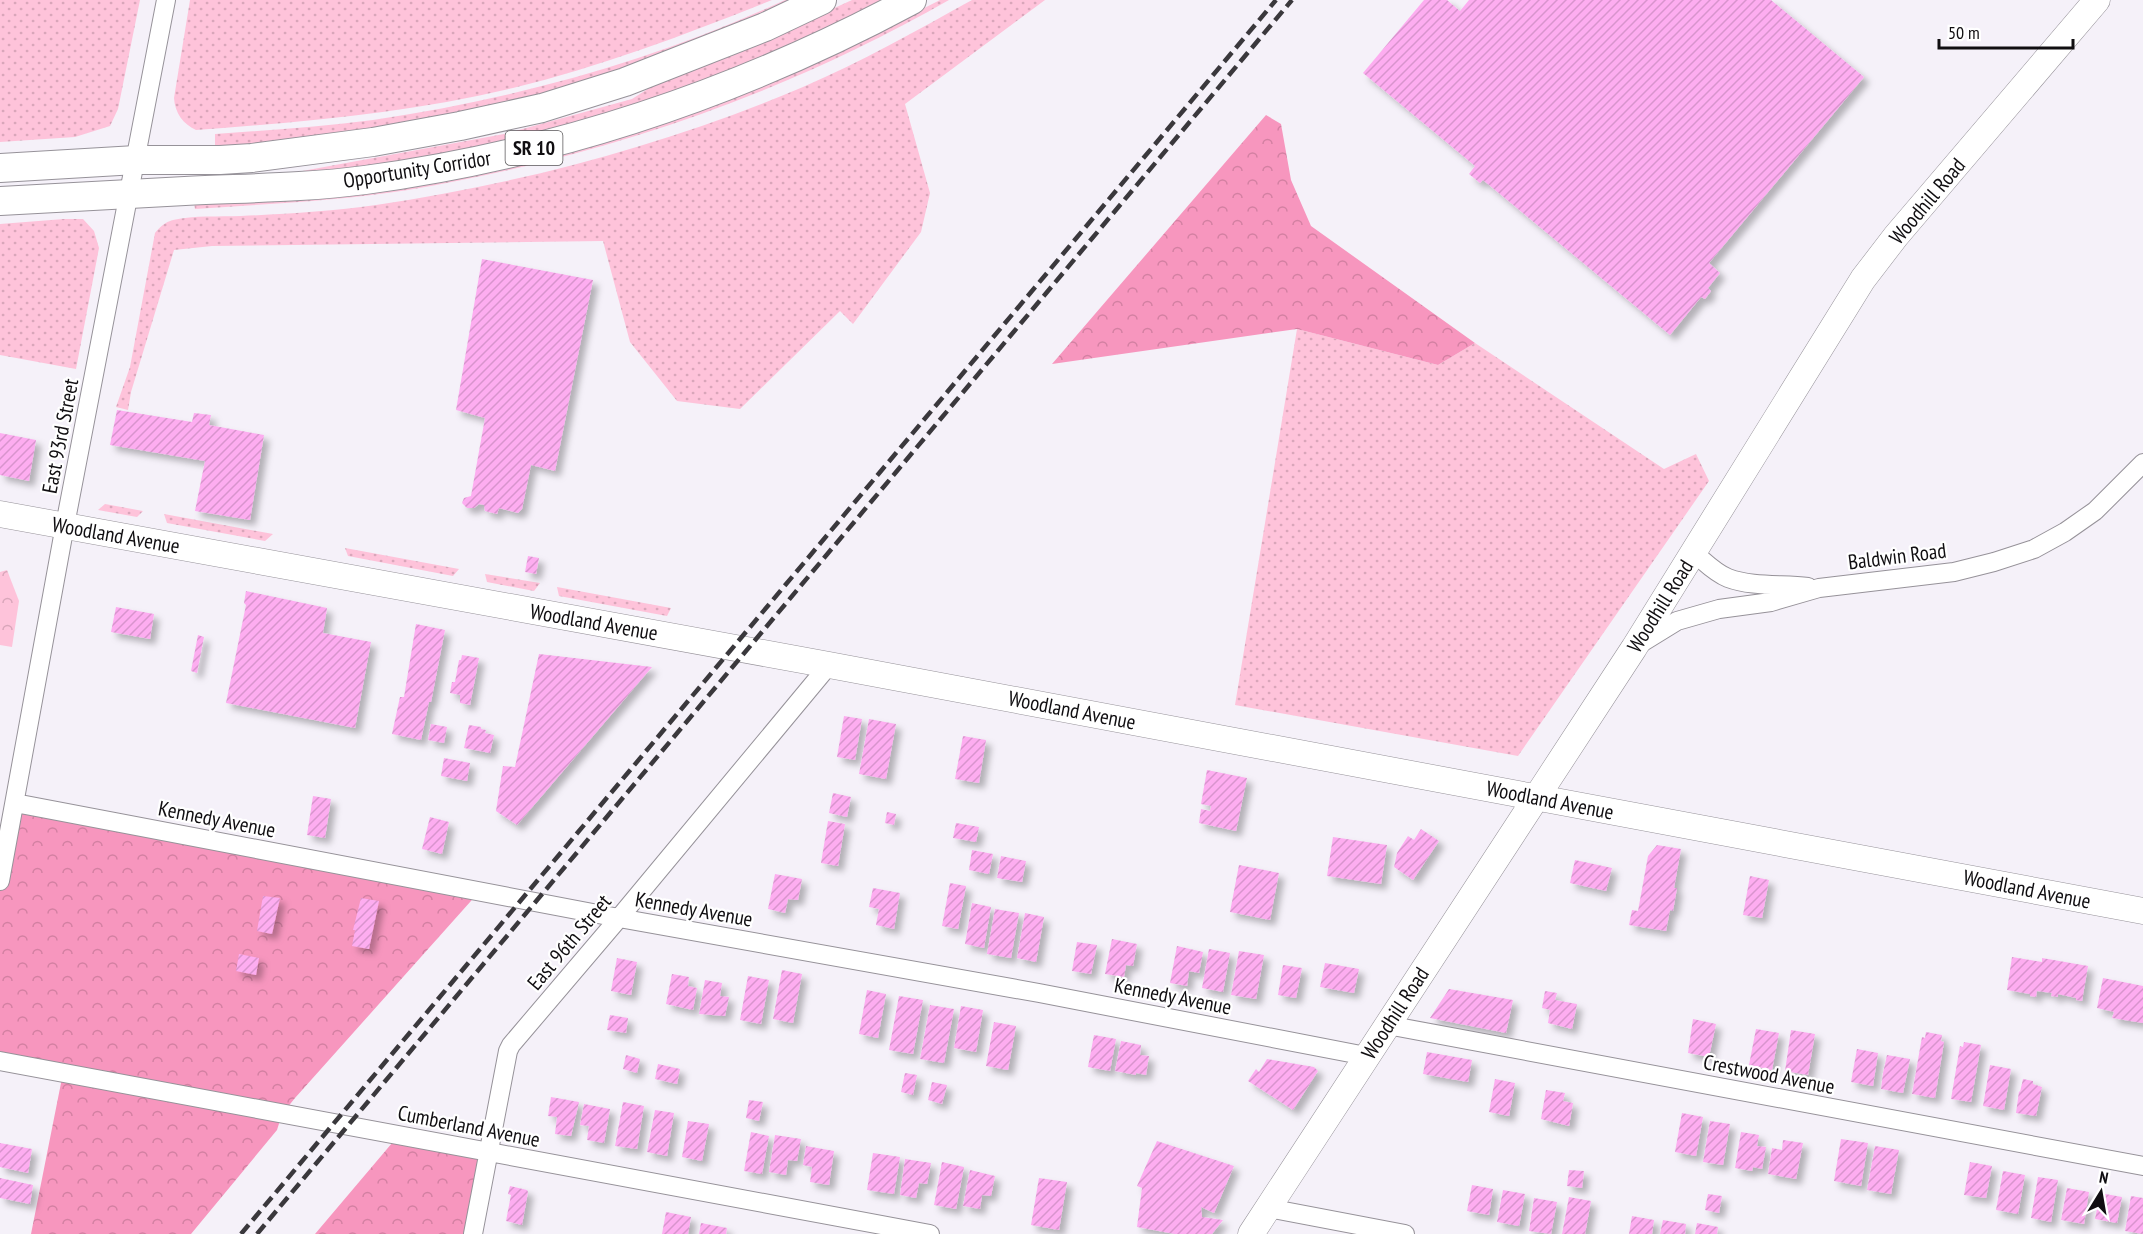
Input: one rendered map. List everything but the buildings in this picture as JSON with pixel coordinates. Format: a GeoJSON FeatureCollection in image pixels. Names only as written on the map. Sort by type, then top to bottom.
{"type":"FeatureCollection","features":[{"type":"Feature","properties":{"kind":"main road","name":"Opportunity Corridor"},"geometry":{"type":"LineString","coordinates":[[0,168],[136,160],[220,160],[274,156],[374,142],[511,116],[625,82],[765,27],[822,0]]}},
{"type":"Feature","properties":{"kind":"main road","name":"Opportunity Corridor"},"geometry":{"type":"LineString","coordinates":[[0,201],[330,184],[460,164],[521,151],[603,130],[682,103],[777,66],[865,26],[912,0]]}},
{"type":"Feature","properties":{"kind":"main road","name":"Woodhill Road"},"geometry":{"type":"LineString","coordinates":[[1251,1234],[1634,648],[1863,279],[1896,236],[2097,0]]}},
{"type":"Feature","properties":{"kind":"main road","name":"Woodland Avenue"},"geometry":{"type":"LineString","coordinates":[[0,514],[829,665],[2143,910]]}},
{"type":"Feature","properties":{"kind":"street","name":"East 93rd Street"},"geometry":{"type":"LineString","coordinates":[[0,881],[65,525],[166,0]]}},
{"type":"Feature","properties":{"kind":"street","name":"Baldwin Road"},"geometry":{"type":"LineString","coordinates":[[1634,648],[1677,621],[1719,609],[1771,602],[1819,588],[1954,572],[2034,549],[2065,532],[2095,511],[2143,463]]}},
{"type":"Feature","properties":{"kind":"street"},"geometry":{"type":"LineString","coordinates":[[1694,553],[1727,578],[1744,582],[1819,588]]}},
{"type":"Feature","properties":{"kind":"street","name":"East 96th Street"},"geometry":{"type":"LineString","coordinates":[[473,1234],[511,1045],[829,665]]}},
{"type":"Feature","properties":{"kind":"street","name":"Kennedy Avenue"},"geometry":{"type":"LineString","coordinates":[[15,803],[619,918],[1039,993],[1366,1056]]}},
{"type":"Feature","properties":{"kind":"street","name":"Crestwood Avenue"},"geometry":{"type":"LineString","coordinates":[[1387,1025],[2143,1166]]}},
{"type":"Feature","properties":{"kind":"street","name":"Cumberland Avenue"},"geometry":{"type":"LineString","coordinates":[[0,1061],[930,1234]]}},
{"type":"Feature","properties":{"kind":"street"},"geometry":{"type":"LineString","coordinates":[[1268,1208],[1405,1234]]}},
{"type":"Feature","properties":{"kind":"green space"},"geometry":{"type":"Polygon","coordinates":[[[0,0],[140,0],[118,109],[110,126],[75,137],[0,142],[0,0]]]}},
{"type":"Feature","properties":{"kind":"green space"},"geometry":{"type":"Polygon","coordinates":[[[190,0],[772,0],[579,70],[474,97],[315,120],[196,130],[180,117],[174,98],[190,0]]]}},
{"type":"Feature","properties":{"kind":"green space"},"geometry":{"type":"Polygon","coordinates":[[[785,0],[805,0],[709,41],[559,90],[406,123],[255,144],[215,146],[215,134],[373,120],[531,89],[686,42],[785,0]]]}},
{"type":"Feature","properties":{"kind":"green space"},"geometry":{"type":"Polygon","coordinates":[[[852,0],[896,0],[664,100],[429,160],[296,174],[504,134],[632,99],[665,78],[749,47],[852,0]]]}},
{"type":"Feature","properties":{"kind":"green space"},"geometry":{"type":"Polygon","coordinates":[[[940,0],[949,0],[820,66],[687,119],[618,141],[479,177],[408,190],[328,200],[195,209],[194,202],[435,179],[901,20],[940,0]]]}},
{"type":"Feature","properties":{"kind":"green space"},"geometry":{"type":"Polygon","coordinates":[[[972,0],[1045,0],[905,104],[930,193],[921,232],[853,324],[840,311],[740,409],[677,401],[630,342],[603,241],[212,246],[174,250],[131,392],[128,410],[116,407],[130,367],[155,233],[168,222],[189,217],[292,213],[376,205],[485,185],[593,160],[699,127],[803,87],[867,57],[972,0]]]}},
{"type":"Feature","properties":{"kind":"green space"},"geometry":{"type":"Polygon","coordinates":[[[1266,115],[1281,124],[1291,180],[1311,226],[1475,343],[1438,365],[1297,329],[1052,364],[1266,115]]]}},
{"type":"Feature","properties":{"kind":"green space"},"geometry":{"type":"Polygon","coordinates":[[[83,219],[94,231],[99,248],[76,369],[0,355],[0,224],[83,219]]]}},
{"type":"Feature","properties":{"kind":"green space"},"geometry":{"type":"Polygon","coordinates":[[[1297,329],[1438,365],[1475,343],[1664,469],[1696,454],[1709,481],[1518,756],[1235,705],[1297,329]]]}},
{"type":"Feature","properties":{"kind":"green space"},"geometry":{"type":"Polygon","coordinates":[[[105,504],[143,511],[137,517],[98,510],[105,504]]]}},
{"type":"Feature","properties":{"kind":"green space"},"geometry":{"type":"Polygon","coordinates":[[[164,514],[273,534],[265,541],[167,523],[164,514]]]}},
{"type":"Feature","properties":{"kind":"green space"},"geometry":{"type":"Polygon","coordinates":[[[345,548],[459,569],[453,576],[348,556],[345,548]]]}},
{"type":"Feature","properties":{"kind":"green space"},"geometry":{"type":"Polygon","coordinates":[[[7,570],[19,601],[12,647],[0,645],[0,572],[7,570]]]}},
{"type":"Feature","properties":{"kind":"green space"},"geometry":{"type":"Polygon","coordinates":[[[485,574],[540,583],[534,591],[487,582],[485,574]]]}},
{"type":"Feature","properties":{"kind":"green space"},"geometry":{"type":"Polygon","coordinates":[[[557,587],[671,608],[667,616],[559,596],[557,587]]]}},
{"type":"Feature","properties":{"kind":"green space"},"geometry":{"type":"Polygon","coordinates":[[[15,803],[479,892],[295,1098],[282,1114],[277,1130],[191,1234],[31,1234],[63,1073],[0,1061],[0,881],[15,803]]]}},
{"type":"Feature","properties":{"kind":"green space"},"geometry":{"type":"Polygon","coordinates":[[[398,1136],[489,1153],[473,1234],[315,1234],[398,1136]]]}},
{"type":"Feature","properties":{"kind":"railway"},"geometry":{"type":"LineString","coordinates":[[241,1234],[1276,0]]}},
{"type":"Feature","properties":{"kind":"railway"},"geometry":{"type":"LineString","coordinates":[[257,1234],[1292,0]]}}]}
